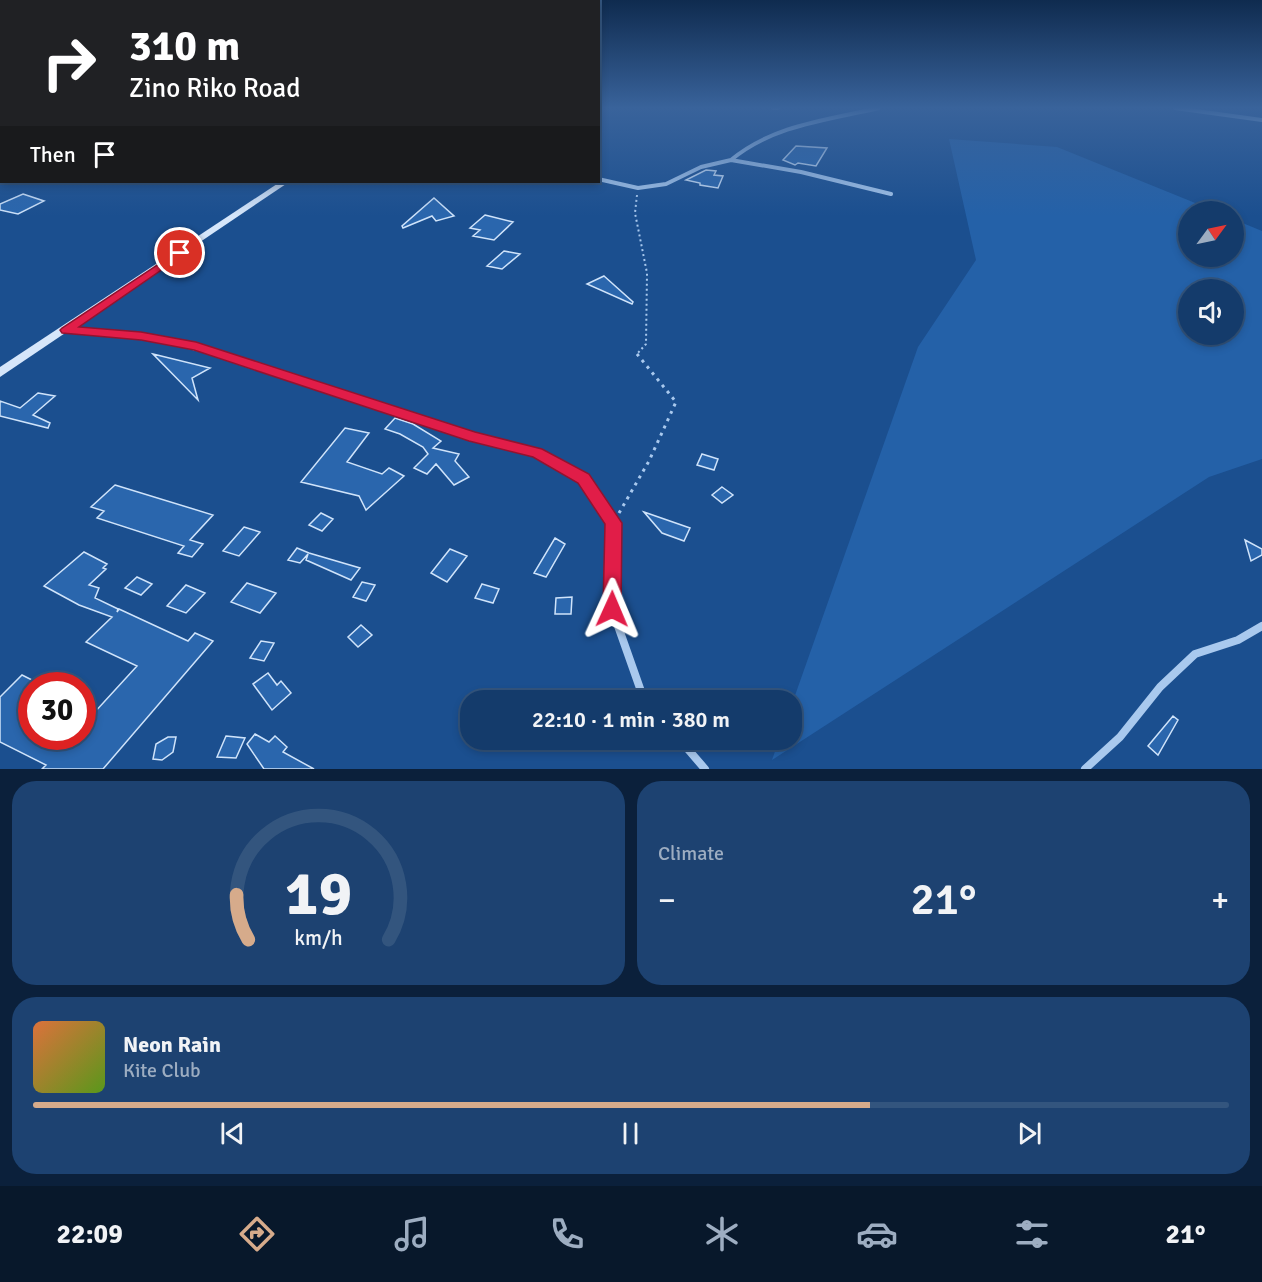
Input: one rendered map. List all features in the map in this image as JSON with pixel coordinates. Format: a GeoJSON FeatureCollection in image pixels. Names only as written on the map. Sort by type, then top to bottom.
{"type":"FeatureCollection","features":[{"type":"Feature","properties":{"kind":"street"},"geometry":{"type":"LineString","coordinates":[[731,160],[749,144]]}},
{"type":"Feature","properties":{"kind":"street"},"geometry":{"type":"LineString","coordinates":[[600,179],[638,188],[666,184],[701,167],[731,160],[801,172],[891,194]]}},
{"type":"Feature","properties":{"kind":"street"},"geometry":{"type":"LineString","coordinates":[[0,373],[284,183]]}},
{"type":"Feature","properties":{"kind":"street"},"geometry":{"type":"LineString","coordinates":[[66,330],[141,336],[196,346],[474,438],[537,453],[584,479],[613,523],[612,609],[641,690]]}},
{"type":"Feature","properties":{"kind":"street"},"geometry":{"type":"LineString","coordinates":[[1085,769],[1120,737],[1160,687],[1195,654],[1238,640],[1262,626]]}},
{"type":"Feature","properties":{"kind":"street"},"geometry":{"type":"LineString","coordinates":[[689,750],[705,769]]}},
{"type":"Feature","properties":{"kind":"path"},"geometry":{"type":"LineString","coordinates":[[613,523],[649,461],[676,402],[637,354],[646,344],[647,273],[635,213],[638,188]]}},
{"type":"Feature","properties":{"kind":"shaded area"},"geometry":{"type":"Polygon","coordinates":[[[950,144],[1015,144],[1057,147],[1190,201],[1178,201],[1178,267],[1244,267],[1244,224],[1262,231],[1262,459],[1209,477],[802,741],[802,690],[797,690],[918,347],[976,260],[950,144]]]}},
{"type":"Feature","properties":{"kind":"shaded area"},"geometry":{"type":"Polygon","coordinates":[[[776,750],[787,750],[772,760],[776,750]]]}},
{"type":"Feature","properties":{"kind":"building"},"geometry":{"type":"Polygon","coordinates":[[[796,146],[827,148],[816,166],[798,163],[795,165],[783,160],[796,146]]]}},
{"type":"Feature","properties":{"kind":"building"},"geometry":{"type":"Polygon","coordinates":[[[706,170],[716,171],[714,175],[723,176],[718,188],[686,180],[706,170]]]}},
{"type":"Feature","properties":{"kind":"building"},"geometry":{"type":"Polygon","coordinates":[[[23,194],[44,201],[18,214],[0,210],[0,204],[23,194]]]}},
{"type":"Feature","properties":{"kind":"building"},"geometry":{"type":"Polygon","coordinates":[[[434,198],[454,216],[436,221],[432,216],[403,228],[402,226],[434,198]]]}},
{"type":"Feature","properties":{"kind":"building"},"geometry":{"type":"Polygon","coordinates":[[[485,215],[513,222],[494,240],[473,236],[480,230],[470,228],[485,215]]]}},
{"type":"Feature","properties":{"kind":"building"},"geometry":{"type":"Polygon","coordinates":[[[504,251],[520,254],[502,269],[487,266],[504,251]]]}},
{"type":"Feature","properties":{"kind":"building"},"geometry":{"type":"Polygon","coordinates":[[[604,276],[633,302],[632,304],[587,284],[604,276]]]}},
{"type":"Feature","properties":{"kind":"building"},"geometry":{"type":"Polygon","coordinates":[[[153,354],[210,368],[192,378],[198,400],[153,354]]]}},
{"type":"Feature","properties":{"kind":"building"},"geometry":{"type":"Polygon","coordinates":[[[38,393],[55,396],[33,415],[50,423],[48,428],[0,416],[0,401],[20,408],[38,393]]]}},
{"type":"Feature","properties":{"kind":"building"},"geometry":{"type":"Polygon","coordinates":[[[395,418],[413,424],[441,441],[433,448],[459,454],[455,461],[469,477],[454,485],[436,464],[427,474],[414,468],[428,454],[423,447],[400,434],[385,429],[395,418]]]}},
{"type":"Feature","properties":{"kind":"building"},"geometry":{"type":"Polygon","coordinates":[[[345,428],[369,433],[347,462],[382,474],[389,468],[404,476],[366,510],[359,496],[301,482],[345,428]]]}},
{"type":"Feature","properties":{"kind":"building"},"geometry":{"type":"Polygon","coordinates":[[[702,454],[718,459],[714,470],[697,465],[702,454]]]}},
{"type":"Feature","properties":{"kind":"building"},"geometry":{"type":"Polygon","coordinates":[[[115,485],[213,515],[190,540],[203,544],[192,557],[178,553],[184,546],[97,518],[104,511],[91,507],[115,485]]]}},
{"type":"Feature","properties":{"kind":"building"},"geometry":{"type":"Polygon","coordinates":[[[722,487],[733,495],[722,503],[712,495],[722,487]]]}},
{"type":"Feature","properties":{"kind":"building"},"geometry":{"type":"Polygon","coordinates":[[[644,512],[690,528],[684,541],[662,533],[644,512]]]}},
{"type":"Feature","properties":{"kind":"building"},"geometry":{"type":"Polygon","coordinates":[[[321,513],[333,519],[322,531],[309,525],[321,513]]]}},
{"type":"Feature","properties":{"kind":"building"},"geometry":{"type":"Polygon","coordinates":[[[244,527],[260,532],[239,556],[223,551],[244,527]]]}},
{"type":"Feature","properties":{"kind":"building"},"geometry":{"type":"Polygon","coordinates":[[[555,538],[565,544],[546,577],[534,573],[555,538]]]}},
{"type":"Feature","properties":{"kind":"building"},"geometry":{"type":"Polygon","coordinates":[[[1245,540],[1262,549],[1262,555],[1251,561],[1245,540]]]}},
{"type":"Feature","properties":{"kind":"building"},"geometry":{"type":"Polygon","coordinates":[[[297,548],[360,568],[351,580],[306,560],[308,554],[300,563],[288,560],[297,548]]]}},
{"type":"Feature","properties":{"kind":"building"},"geometry":{"type":"Polygon","coordinates":[[[450,549],[467,556],[447,582],[431,573],[450,549]]]}},
{"type":"Feature","properties":{"kind":"building"},"geometry":{"type":"Polygon","coordinates":[[[84,552],[107,564],[103,568],[106,569],[89,585],[99,588],[95,598],[118,609],[117,612],[119,609],[188,641],[195,633],[213,641],[103,769],[42,769],[46,765],[0,742],[0,697],[18,679],[18,750],[96,750],[96,711],[137,666],[86,642],[112,617],[79,605],[44,586],[84,552]]]}},
{"type":"Feature","properties":{"kind":"building"},"geometry":{"type":"Polygon","coordinates":[[[137,577],[152,584],[141,595],[125,588],[137,577]]]}},
{"type":"Feature","properties":{"kind":"building"},"geometry":{"type":"Polygon","coordinates":[[[362,582],[375,585],[366,601],[353,597],[362,582]]]}},
{"type":"Feature","properties":{"kind":"building"},"geometry":{"type":"Polygon","coordinates":[[[247,583],[276,593],[260,613],[231,602],[247,583]]]}},
{"type":"Feature","properties":{"kind":"building"},"geometry":{"type":"Polygon","coordinates":[[[482,584],[499,589],[493,603],[475,598],[482,584]]]}},
{"type":"Feature","properties":{"kind":"building"},"geometry":{"type":"Polygon","coordinates":[[[186,585],[205,593],[186,613],[167,606],[186,585]]]}},
{"type":"Feature","properties":{"kind":"building"},"geometry":{"type":"Polygon","coordinates":[[[572,597],[571,614],[555,614],[556,598],[572,597]]]}},
{"type":"Feature","properties":{"kind":"building"},"geometry":{"type":"Polygon","coordinates":[[[361,625],[372,635],[358,647],[348,637],[361,625]]]}},
{"type":"Feature","properties":{"kind":"building"},"geometry":{"type":"Polygon","coordinates":[[[261,641],[274,643],[264,661],[250,658],[261,641]]]}},
{"type":"Feature","properties":{"kind":"building"},"geometry":{"type":"Polygon","coordinates":[[[268,673],[277,685],[281,681],[291,693],[272,710],[253,684],[268,673]]]}},
{"type":"Feature","properties":{"kind":"building"},"geometry":{"type":"Polygon","coordinates":[[[1173,716],[1178,720],[1158,755],[1148,746],[1173,716]]]}},
{"type":"Feature","properties":{"kind":"building"},"geometry":{"type":"Polygon","coordinates":[[[255,734],[269,742],[275,736],[287,747],[283,752],[314,769],[264,769],[247,744],[255,734]]]}},
{"type":"Feature","properties":{"kind":"building"},"geometry":{"type":"Polygon","coordinates":[[[226,736],[245,738],[236,758],[217,757],[226,736]]]}},
{"type":"Feature","properties":{"kind":"building"},"geometry":{"type":"Polygon","coordinates":[[[168,737],[176,737],[173,752],[162,760],[153,759],[156,744],[168,737]]]}},
{"type":"Feature","properties":{"kind":"route"},"geometry":{"type":"LineString","coordinates":[[180,253],[66,330],[141,336],[196,346],[474,438],[537,453],[584,479],[613,523],[612,609]]}}]}
